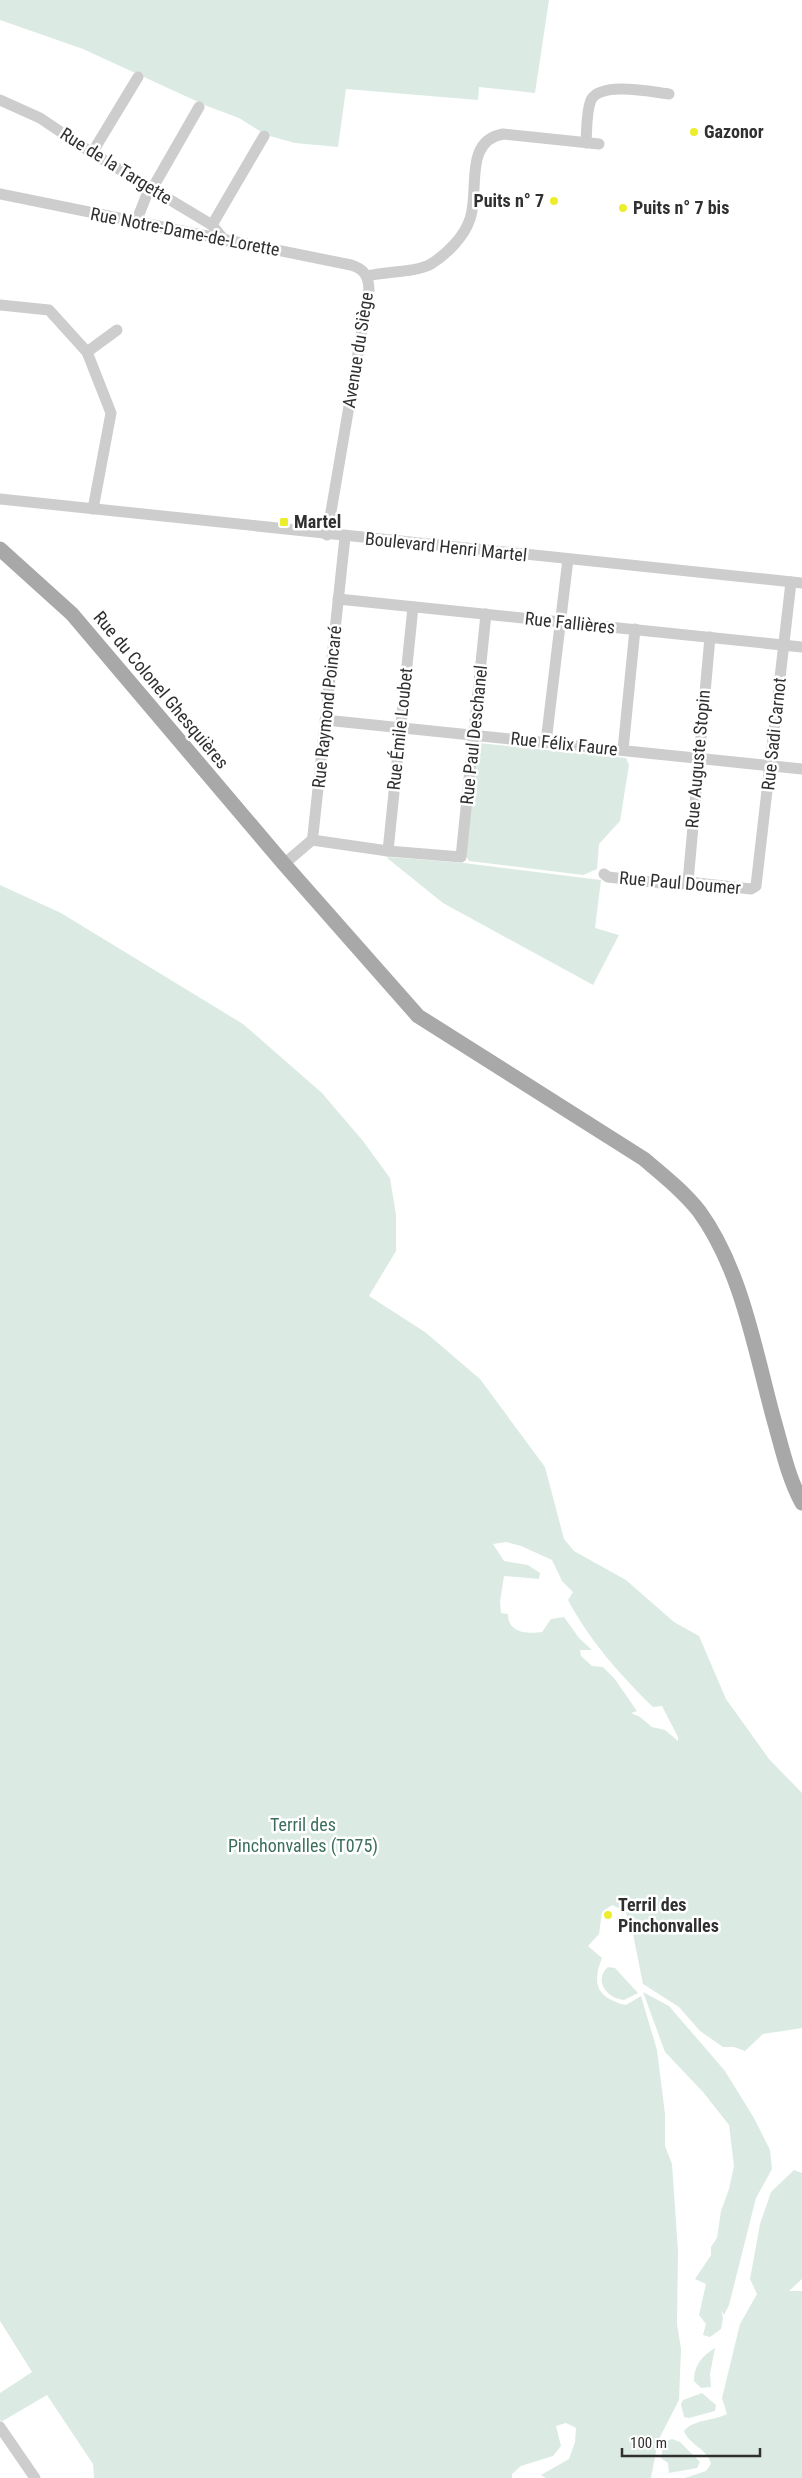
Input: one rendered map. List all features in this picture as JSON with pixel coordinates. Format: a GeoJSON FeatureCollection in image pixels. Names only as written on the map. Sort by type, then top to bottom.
{"type":"FeatureCollection","features":[{"type":"Feature","properties":{"kind":"main road","name":"Rue du Colonel Ghesquières"},"geometry":{"type":"LineString","coordinates":[[0,549],[72,614],[284,864],[418,1016],[644,1159],[670,1180],[698,1211],[722,1248],[736,1282],[787,1467],[802,1503]]}},
{"type":"Feature","properties":{"kind":"street"},"geometry":{"type":"LineString","coordinates":[[92,153],[138,77]]}},
{"type":"Feature","properties":{"kind":"street"},"geometry":{"type":"LineString","coordinates":[[586,142],[588,113],[592,99],[600,91],[612,89],[670,94]]}},
{"type":"Feature","properties":{"kind":"street","name":"Rue de la Targette"},"geometry":{"type":"LineString","coordinates":[[0,100],[40,118],[92,153],[212,225],[225,241]]}},
{"type":"Feature","properties":{"kind":"street"},"geometry":{"type":"LineString","coordinates":[[136,222],[147,194],[199,107]]}},
{"type":"Feature","properties":{"kind":"street","name":"Avenue du Siège"},"geometry":{"type":"LineString","coordinates":[[327,535],[369,288],[367,276],[428,266],[441,257],[455,243],[470,220],[477,158],[481,146],[489,139],[503,134],[599,144]]}},
{"type":"Feature","properties":{"kind":"street"},"geometry":{"type":"LineString","coordinates":[[212,225],[264,136]]}},
{"type":"Feature","properties":{"kind":"street","name":"Rue Notre-Dame-de-Lorette"},"geometry":{"type":"LineString","coordinates":[[0,194],[351,265],[367,276]]}},
{"type":"Feature","properties":{"kind":"street"},"geometry":{"type":"LineString","coordinates":[[0,305],[49,310],[87,352],[110,413],[93,509]]}},
{"type":"Feature","properties":{"kind":"street"},"geometry":{"type":"LineString","coordinates":[[87,352],[117,330]]}},
{"type":"Feature","properties":{"kind":"street","name":"Boulevard Henri Martel"},"geometry":{"type":"LineString","coordinates":[[0,499],[345,537],[797,583]]}},
{"type":"Feature","properties":{"kind":"street","name":"Rue Raymond Poincaré"},"geometry":{"type":"LineString","coordinates":[[312,840],[345,537]]}},
{"type":"Feature","properties":{"kind":"street"},"geometry":{"type":"LineString","coordinates":[[546,742],[568,559]]}},
{"type":"Feature","properties":{"kind":"street","name":"Rue Sadi Carnot"},"geometry":{"type":"LineString","coordinates":[[756,886],[783,645],[797,583]]}},
{"type":"Feature","properties":{"kind":"street","name":"Rue Fallières"},"geometry":{"type":"LineString","coordinates":[[338,599],[802,647]]}},
{"type":"Feature","properties":{"kind":"street","name":"Rue Émile Loubet"},"geometry":{"type":"LineString","coordinates":[[388,851],[413,607]]}},
{"type":"Feature","properties":{"kind":"street","name":"Rue Paul Deschanel"},"geometry":{"type":"LineString","coordinates":[[388,851],[460,856],[486,614]]}},
{"type":"Feature","properties":{"kind":"street"},"geometry":{"type":"LineString","coordinates":[[623,750],[635,629]]}},
{"type":"Feature","properties":{"kind":"street","name":"Rue Auguste Stopin"},"geometry":{"type":"LineString","coordinates":[[688,882],[697,758],[710,637]]}},
{"type":"Feature","properties":{"kind":"street","name":"Rue Félix Faure"},"geometry":{"type":"LineString","coordinates":[[325,720],[400,726],[802,769]]}},
{"type":"Feature","properties":{"kind":"street"},"geometry":{"type":"LineString","coordinates":[[284,864],[312,840],[388,851]]}},
{"type":"Feature","properties":{"kind":"street","name":"Rue Paul Doumer"},"geometry":{"type":"LineString","coordinates":[[604,874],[608,877],[678,885],[688,882],[751,889],[756,886]]}},
{"type":"Feature","properties":{"kind":"street"},"geometry":{"type":"LineString","coordinates":[[0,2427],[35,2478]]}},
{"type":"Feature","properties":{"kind":"green space"},"geometry":{"type":"Polygon","coordinates":[[[0,0],[549,0],[535,93],[479,87],[478,100],[346,89],[338,147],[295,143],[266,135],[239,118],[207,106],[83,49],[0,20],[0,0]]]}},
{"type":"Feature","properties":{"kind":"green space"},"geometry":{"type":"Polygon","coordinates":[[[479,743],[626,758],[629,765],[620,821],[599,844],[597,869],[583,875],[469,861],[465,855],[479,743]]]}},
{"type":"Feature","properties":{"kind":"green space"},"geometry":{"type":"Polygon","coordinates":[[[387,858],[464,863],[601,880],[595,928],[619,935],[593,985],[443,903],[387,858]]]}},
{"type":"Feature","properties":{"kind":"green space","name":"Terril des Pinchonvalles (T075)"},"geometry":{"type":"Polygon","coordinates":[[[0,885],[61,913],[243,1024],[322,1093],[363,1141],[390,1178],[396,1215],[396,1251],[369,1296],[425,1332],[480,1379],[545,1467],[564,1539],[574,1551],[626,1580],[674,1622],[699,1636],[726,1699],[769,1759],[802,1793],[802,2028],[763,2034],[745,2051],[734,2047],[723,2047],[700,2031],[679,2007],[643,1984],[631,1924],[625,1911],[612,1905],[602,1912],[599,1934],[588,1946],[602,1958],[597,1983],[599,1989],[609,1999],[626,2005],[641,1996],[657,2050],[665,2114],[665,2146],[672,2164],[678,2251],[677,2324],[681,2349],[679,2400],[658,2441],[651,2478],[546,2478],[541,2475],[569,2459],[575,2442],[576,2428],[566,2423],[556,2426],[561,2446],[553,2456],[521,2466],[512,2474],[512,2478],[94,2478],[93,2464],[47,2395],[1,2422],[0,2393],[32,2372],[0,2321],[0,885]],[[506,1542],[493,1544],[504,1561],[528,1565],[540,1573],[539,1579],[504,1576],[500,1602],[501,1613],[508,1614],[511,1625],[515,1629],[530,1633],[542,1632],[551,1619],[564,1617],[579,1638],[592,1650],[580,1650],[581,1656],[592,1666],[603,1667],[614,1678],[637,1711],[631,1713],[640,1717],[652,1727],[665,1730],[678,1741],[678,1737],[662,1706],[653,1707],[641,1695],[606,1657],[576,1615],[568,1600],[573,1592],[562,1581],[552,1560],[521,1546],[506,1542]]]}},
{"type":"Feature","properties":{"kind":"green space"},"geometry":{"type":"Polygon","coordinates":[[[608,1967],[615,1968],[638,1993],[624,2000],[608,1993],[602,1983],[602,1978],[608,1967]]]}},
{"type":"Feature","properties":{"kind":"green space"},"geometry":{"type":"Polygon","coordinates":[[[643,1992],[669,2006],[725,2071],[754,2118],[770,2150],[772,2169],[756,2198],[729,2305],[724,2315],[721,2310],[723,2318],[721,2329],[710,2337],[703,2335],[706,2324],[699,2315],[706,2284],[695,2279],[711,2255],[711,2247],[717,2238],[721,2211],[729,2189],[734,2166],[729,2125],[703,2092],[665,2052],[643,1992]]]}},
{"type":"Feature","properties":{"kind":"green space"},"geometry":{"type":"Polygon","coordinates":[[[794,2170],[802,2173],[802,2279],[789,2291],[802,2291],[802,2478],[685,2478],[706,2471],[711,2464],[706,2454],[686,2436],[684,2431],[698,2422],[727,2414],[722,2398],[740,2324],[757,2294],[750,2279],[760,2224],[771,2192],[794,2170]]]}},
{"type":"Feature","properties":{"kind":"green space"},"geometry":{"type":"Polygon","coordinates":[[[715,2348],[710,2374],[711,2387],[701,2388],[694,2381],[695,2370],[706,2354],[715,2348]]]}},
{"type":"Feature","properties":{"kind":"green space"},"geometry":{"type":"Polygon","coordinates":[[[702,2393],[716,2405],[715,2411],[689,2418],[684,2417],[681,2404],[683,2400],[702,2393]]]}},
{"type":"Feature","properties":{"kind":"green space"},"geometry":{"type":"Polygon","coordinates":[[[672,2439],[680,2442],[700,2462],[697,2468],[669,2473],[668,2463],[661,2458],[664,2442],[672,2439]]]}},
{"type":"Feature","properties":{"kind":"place","name":"Gazonor"},"geometry":{"type":"Point","coordinates":[694,132]}},
{"type":"Feature","properties":{"kind":"place","name":"Puits n° 7"},"geometry":{"type":"Point","coordinates":[554,201]}},
{"type":"Feature","properties":{"kind":"place","name":"Puits n° 7 bis"},"geometry":{"type":"Point","coordinates":[623,208]}},
{"type":"Feature","properties":{"kind":"place","name":"Martel"},"geometry":{"type":"Point","coordinates":[284,522]}},
{"type":"Feature","properties":{"kind":"place","name":"Terril des Pinchonvalles"},"geometry":{"type":"Point","coordinates":[608,1915]}}]}
